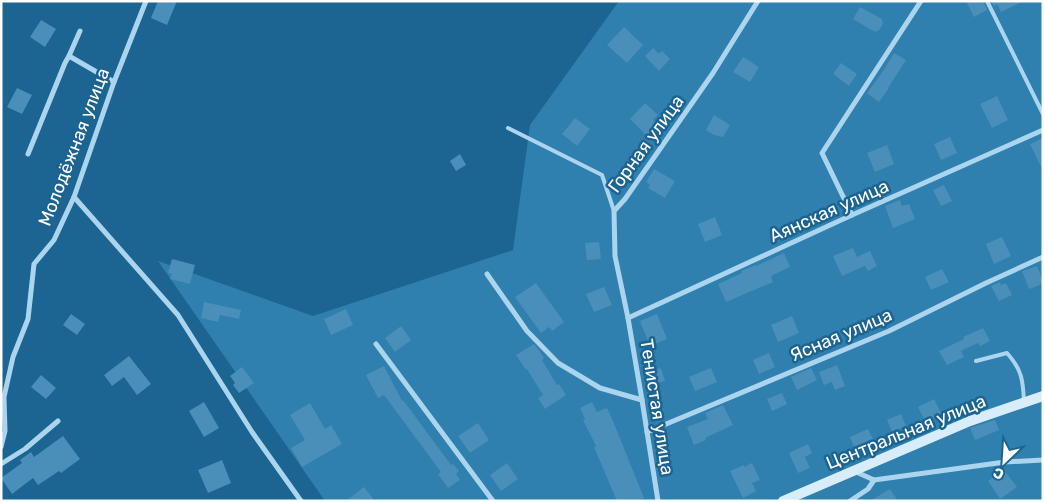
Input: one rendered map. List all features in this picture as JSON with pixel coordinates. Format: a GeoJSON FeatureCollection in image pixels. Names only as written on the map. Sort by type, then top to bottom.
{"type":"FeatureCollection","features":[{"type":"Feature","properties":{"kind":"main road","name":"Центральная улица"},"geometry":{"type":"LineString","coordinates":[[783,501],[970,421],[1043,396]]}},
{"type":"Feature","properties":{"kind":"street","name":"Молодёжная улица"},"geometry":{"type":"LineString","coordinates":[[1,447],[5,431],[4,397],[13,357],[28,319],[34,264],[54,240],[74,197],[114,82],[146,1]]}},
{"type":"Feature","properties":{"kind":"street","name":"Горная улица"},"geometry":{"type":"LineString","coordinates":[[628,318],[614,256],[614,210],[625,200],[713,73],[758,1]]}},
{"type":"Feature","properties":{"kind":"street"},"geometry":{"type":"LineString","coordinates":[[852,215],[822,153],[921,1]]}},
{"type":"Feature","properties":{"kind":"street"},"geometry":{"type":"LineString","coordinates":[[28,154],[80,31]]}},
{"type":"Feature","properties":{"kind":"street"},"geometry":{"type":"LineString","coordinates":[[69,56],[114,82]]}},
{"type":"Feature","properties":{"kind":"street","name":"Аянская улица"},"geometry":{"type":"LineString","coordinates":[[628,318],[1043,130]]}},
{"type":"Feature","properties":{"kind":"street"},"geometry":{"type":"LineString","coordinates":[[74,197],[178,315],[252,432],[301,501]]}},
{"type":"Feature","properties":{"kind":"street","name":"Ясная улица"},"geometry":{"type":"LineString","coordinates":[[647,432],[889,331],[986,282],[1043,257]]}},
{"type":"Feature","properties":{"kind":"street"},"geometry":{"type":"LineString","coordinates":[[487,274],[527,331],[558,364],[600,388],[642,400]]}},
{"type":"Feature","properties":{"kind":"street","name":"Тенистая улица"},"geometry":{"type":"LineString","coordinates":[[628,318],[658,501]]}},
{"type":"Feature","properties":{"kind":"street"},"geometry":{"type":"LineString","coordinates":[[376,344],[493,501]]}},
{"type":"Feature","properties":{"kind":"street"},"geometry":{"type":"LineString","coordinates":[[1,464],[26,449],[58,421]]}},
{"type":"Feature","properties":{"kind":"street"},"geometry":{"type":"LineString","coordinates":[[853,470],[874,480],[1005,462],[1043,460]]}},
{"type":"Feature","properties":{"kind":"street"},"geometry":{"type":"LineString","coordinates":[[850,501],[868,489],[874,480]]}},
{"type":"Feature","properties":{"kind":"lane"},"geometry":{"type":"LineString","coordinates":[[987,1],[1043,114]]}},
{"type":"Feature","properties":{"kind":"lane"},"geometry":{"type":"LineString","coordinates":[[508,128],[602,174],[614,210]]}},
{"type":"Feature","properties":{"kind":"lane"},"geometry":{"type":"LineString","coordinates":[[976,361],[1007,353],[1015,362],[1023,380],[1024,402]]}},
{"type":"Feature","properties":{"kind":"shaded area"},"geometry":{"type":"Polygon","coordinates":[[[619,1],[1043,1],[1043,501],[325,501],[158,261],[313,316],[513,250],[530,125],[619,1]]]}},
{"type":"Feature","properties":{"kind":"building"},"geometry":{"type":"Polygon","coordinates":[[[158,1],[177,1],[167,25],[151,18],[158,1]]]}},
{"type":"Feature","properties":{"kind":"building"},"geometry":{"type":"Polygon","coordinates":[[[966,1],[983,1],[987,10],[974,17],[966,1]]]}},
{"type":"Feature","properties":{"kind":"building"},"geometry":{"type":"Polygon","coordinates":[[[991,1],[1024,1],[1001,12],[997,4],[994,6],[991,1]]]}},
{"type":"Feature","properties":{"kind":"building"},"geometry":{"type":"Polygon","coordinates":[[[860,7],[882,19],[883,24],[879,30],[875,32],[853,19],[860,7]]]}},
{"type":"Feature","properties":{"kind":"building"},"geometry":{"type":"Polygon","coordinates":[[[41,20],[56,29],[45,47],[30,37],[41,20]]]}},
{"type":"Feature","properties":{"kind":"building"},"geometry":{"type":"Polygon","coordinates":[[[624,27],[643,45],[627,63],[607,45],[624,27]]]}},
{"type":"Feature","properties":{"kind":"building"},"geometry":{"type":"Polygon","coordinates":[[[653,48],[659,54],[662,51],[670,59],[659,71],[645,56],[653,48]]]}},
{"type":"Feature","properties":{"kind":"building"},"geometry":{"type":"Polygon","coordinates":[[[894,53],[906,60],[879,102],[867,93],[894,53]]]}},
{"type":"Feature","properties":{"kind":"building"},"geometry":{"type":"Polygon","coordinates":[[[743,57],[759,67],[750,82],[733,72],[743,57]]]}},
{"type":"Feature","properties":{"kind":"building"},"geometry":{"type":"Polygon","coordinates":[[[841,63],[857,74],[849,86],[833,74],[841,63]]]}},
{"type":"Feature","properties":{"kind":"building"},"geometry":{"type":"Polygon","coordinates":[[[17,88],[32,95],[22,114],[7,107],[17,88]]]}},
{"type":"Feature","properties":{"kind":"building"},"geometry":{"type":"Polygon","coordinates":[[[997,96],[1008,120],[992,128],[980,104],[997,96]]]}},
{"type":"Feature","properties":{"kind":"building"},"geometry":{"type":"Polygon","coordinates":[[[645,103],[658,115],[653,120],[659,126],[648,137],[630,119],[645,103]]]}},
{"type":"Feature","properties":{"kind":"building"},"geometry":{"type":"Polygon","coordinates":[[[714,115],[730,125],[723,137],[714,135],[706,130],[714,115]]]}},
{"type":"Feature","properties":{"kind":"building"},"geometry":{"type":"Polygon","coordinates":[[[575,118],[590,129],[577,146],[562,134],[575,118]]]}},
{"type":"Feature","properties":{"kind":"building"},"geometry":{"type":"Polygon","coordinates":[[[950,137],[957,153],[941,160],[934,144],[950,137]]]}},
{"type":"Feature","properties":{"kind":"building"},"geometry":{"type":"Polygon","coordinates":[[[1043,138],[1043,171],[1030,144],[1043,138]]]}},
{"type":"Feature","properties":{"kind":"building"},"geometry":{"type":"Polygon","coordinates":[[[887,145],[894,164],[875,172],[867,153],[887,145]]]}},
{"type":"Feature","properties":{"kind":"building"},"geometry":{"type":"Polygon","coordinates":[[[460,154],[466,165],[456,171],[450,161],[460,154]]]}},
{"type":"Feature","properties":{"kind":"building"},"geometry":{"type":"Polygon","coordinates":[[[654,169],[675,181],[665,198],[648,188],[650,185],[646,182],[654,169]]]}},
{"type":"Feature","properties":{"kind":"building"},"geometry":{"type":"Polygon","coordinates":[[[944,185],[952,201],[941,206],[933,190],[944,185]]]}},
{"type":"Feature","properties":{"kind":"building"},"geometry":{"type":"Polygon","coordinates":[[[900,200],[902,206],[909,204],[915,219],[893,228],[885,206],[900,200]]]}},
{"type":"Feature","properties":{"kind":"building"},"geometry":{"type":"Polygon","coordinates":[[[715,217],[722,235],[705,242],[698,224],[715,217]]]}},
{"type":"Feature","properties":{"kind":"building"},"geometry":{"type":"Polygon","coordinates":[[[1002,237],[1011,256],[994,264],[986,244],[1002,237]]]}},
{"type":"Feature","properties":{"kind":"building"},"geometry":{"type":"Polygon","coordinates":[[[599,242],[601,259],[587,260],[585,243],[599,242]]]}},
{"type":"Feature","properties":{"kind":"building"},"geometry":{"type":"Polygon","coordinates":[[[853,248],[857,257],[870,251],[877,266],[868,271],[865,266],[842,276],[833,256],[853,248]]]}},
{"type":"Feature","properties":{"kind":"building"},"geometry":{"type":"Polygon","coordinates":[[[784,253],[790,267],[771,276],[773,282],[726,302],[718,284],[742,273],[741,271],[784,253]]]}},
{"type":"Feature","properties":{"kind":"building"},"geometry":{"type":"Polygon","coordinates":[[[172,259],[195,265],[190,284],[170,279],[172,274],[168,273],[172,259]]]}},
{"type":"Feature","properties":{"kind":"building"},"geometry":{"type":"Polygon","coordinates":[[[1037,266],[1043,284],[1029,289],[1022,271],[1037,266]]]}},
{"type":"Feature","properties":{"kind":"building"},"geometry":{"type":"Polygon","coordinates":[[[942,269],[949,282],[931,290],[925,277],[942,269]]]}},
{"type":"Feature","properties":{"kind":"building"},"geometry":{"type":"Polygon","coordinates":[[[1000,282],[1001,285],[1006,283],[1012,295],[999,301],[991,286],[1000,282]]]}},
{"type":"Feature","properties":{"kind":"building"},"geometry":{"type":"Polygon","coordinates":[[[536,283],[564,322],[552,331],[549,327],[541,333],[515,297],[536,283]]]}},
{"type":"Feature","properties":{"kind":"building"},"geometry":{"type":"Polygon","coordinates":[[[604,287],[612,305],[594,312],[586,294],[604,287]]]}},
{"type":"Feature","properties":{"kind":"building"},"geometry":{"type":"Polygon","coordinates":[[[204,302],[241,310],[239,319],[220,315],[218,322],[201,318],[204,302]]]}},
{"type":"Feature","properties":{"kind":"building"},"geometry":{"type":"Polygon","coordinates":[[[346,309],[353,325],[331,335],[324,319],[346,309]]]}},
{"type":"Feature","properties":{"kind":"building"},"geometry":{"type":"Polygon","coordinates":[[[71,314],[85,324],[77,335],[63,325],[71,314]]]}},
{"type":"Feature","properties":{"kind":"building"},"geometry":{"type":"Polygon","coordinates":[[[657,314],[667,339],[650,346],[640,321],[657,314]]]}},
{"type":"Feature","properties":{"kind":"building"},"geometry":{"type":"Polygon","coordinates":[[[792,316],[799,333],[778,342],[771,325],[792,316]]]}},
{"type":"Feature","properties":{"kind":"building"},"geometry":{"type":"Polygon","coordinates":[[[401,326],[411,340],[395,352],[385,338],[401,326]]]}},
{"type":"Feature","properties":{"kind":"building"},"geometry":{"type":"Polygon","coordinates":[[[983,328],[990,341],[980,346],[978,343],[961,351],[964,357],[947,365],[939,351],[983,328]]]}},
{"type":"Feature","properties":{"kind":"building"},"geometry":{"type":"Polygon","coordinates":[[[534,344],[544,358],[542,360],[557,385],[559,384],[566,395],[545,409],[538,398],[543,395],[516,355],[534,344]]]}},
{"type":"Feature","properties":{"kind":"building"},"geometry":{"type":"Polygon","coordinates":[[[769,353],[775,367],[759,374],[753,360],[769,353]]]}},
{"type":"Feature","properties":{"kind":"building"},"geometry":{"type":"Polygon","coordinates":[[[129,356],[151,384],[137,395],[124,377],[112,386],[104,375],[129,356]]]}},
{"type":"Feature","properties":{"kind":"building"},"geometry":{"type":"Polygon","coordinates":[[[837,365],[845,386],[835,390],[832,382],[824,385],[819,372],[837,365]]]}},
{"type":"Feature","properties":{"kind":"building"},"geometry":{"type":"Polygon","coordinates":[[[384,366],[402,401],[451,465],[453,464],[459,471],[456,474],[460,480],[448,488],[438,474],[441,472],[384,395],[378,398],[366,375],[384,366]]]}},
{"type":"Feature","properties":{"kind":"building"},"geometry":{"type":"Polygon","coordinates":[[[242,367],[254,383],[239,393],[233,385],[235,383],[230,376],[242,367]]]}},
{"type":"Feature","properties":{"kind":"building"},"geometry":{"type":"Polygon","coordinates":[[[661,368],[665,381],[649,385],[645,373],[661,368]]]}},
{"type":"Feature","properties":{"kind":"building"},"geometry":{"type":"Polygon","coordinates":[[[711,368],[717,382],[695,391],[689,377],[711,368]]]}},
{"type":"Feature","properties":{"kind":"building"},"geometry":{"type":"Polygon","coordinates":[[[811,368],[817,380],[797,390],[791,377],[811,368]]]}},
{"type":"Feature","properties":{"kind":"building"},"geometry":{"type":"Polygon","coordinates":[[[41,375],[56,388],[46,399],[31,387],[41,375]]]}},
{"type":"Feature","properties":{"kind":"building"},"geometry":{"type":"Polygon","coordinates":[[[782,393],[787,404],[772,411],[767,399],[782,393]]]}},
{"type":"Feature","properties":{"kind":"building"},"geometry":{"type":"Polygon","coordinates":[[[934,399],[942,415],[926,423],[918,407],[934,399]]]}},
{"type":"Feature","properties":{"kind":"building"},"geometry":{"type":"Polygon","coordinates":[[[204,402],[219,428],[204,437],[189,411],[204,402]]]}},
{"type":"Feature","properties":{"kind":"building"},"geometry":{"type":"Polygon","coordinates":[[[592,402],[597,412],[607,408],[644,498],[638,501],[617,501],[594,447],[596,446],[583,420],[585,419],[580,408],[592,402]]]}},
{"type":"Feature","properties":{"kind":"building"},"geometry":{"type":"Polygon","coordinates":[[[310,403],[325,429],[331,425],[342,444],[302,467],[291,448],[305,440],[290,415],[310,403]]]}},
{"type":"Feature","properties":{"kind":"building"},"geometry":{"type":"Polygon","coordinates":[[[723,405],[733,425],[694,445],[687,427],[708,419],[705,413],[723,405]]]}},
{"type":"Feature","properties":{"kind":"building"},"geometry":{"type":"Polygon","coordinates":[[[901,414],[906,426],[892,432],[887,420],[901,414]]]}},
{"type":"Feature","properties":{"kind":"building"},"geometry":{"type":"Polygon","coordinates":[[[995,420],[999,430],[975,440],[970,428],[995,420]]]}},
{"type":"Feature","properties":{"kind":"building"},"geometry":{"type":"Polygon","coordinates":[[[478,423],[489,440],[470,453],[458,436],[478,423]]]}},
{"type":"Feature","properties":{"kind":"building"},"geometry":{"type":"Polygon","coordinates":[[[868,429],[874,441],[855,450],[850,437],[868,429]]]}},
{"type":"Feature","properties":{"kind":"building"},"geometry":{"type":"Polygon","coordinates":[[[63,436],[80,459],[61,473],[59,471],[38,485],[33,478],[12,494],[1,478],[22,463],[20,460],[31,452],[34,457],[63,436]]]}},
{"type":"Feature","properties":{"kind":"building"},"geometry":{"type":"Polygon","coordinates":[[[808,444],[812,453],[805,457],[810,468],[798,473],[789,453],[808,444]]]}},
{"type":"Feature","properties":{"kind":"building"},"geometry":{"type":"Polygon","coordinates":[[[222,460],[231,483],[208,493],[198,470],[222,460]]]}},
{"type":"Feature","properties":{"kind":"building"},"geometry":{"type":"Polygon","coordinates":[[[507,463],[518,479],[501,491],[490,475],[507,463]]]}},
{"type":"Feature","properties":{"kind":"building"},"geometry":{"type":"Polygon","coordinates":[[[752,463],[760,480],[752,483],[756,491],[743,498],[730,471],[752,463]]]}},
{"type":"Feature","properties":{"kind":"building"},"geometry":{"type":"Polygon","coordinates":[[[1004,470],[1017,487],[1000,499],[988,481],[1004,470]]]}},
{"type":"Feature","properties":{"kind":"building"},"geometry":{"type":"Polygon","coordinates":[[[364,487],[375,501],[346,501],[364,487]]]}},
{"type":"Feature","properties":{"kind":"building"},"geometry":{"type":"Polygon","coordinates":[[[890,489],[898,501],[870,501],[890,489]]]}}]}
